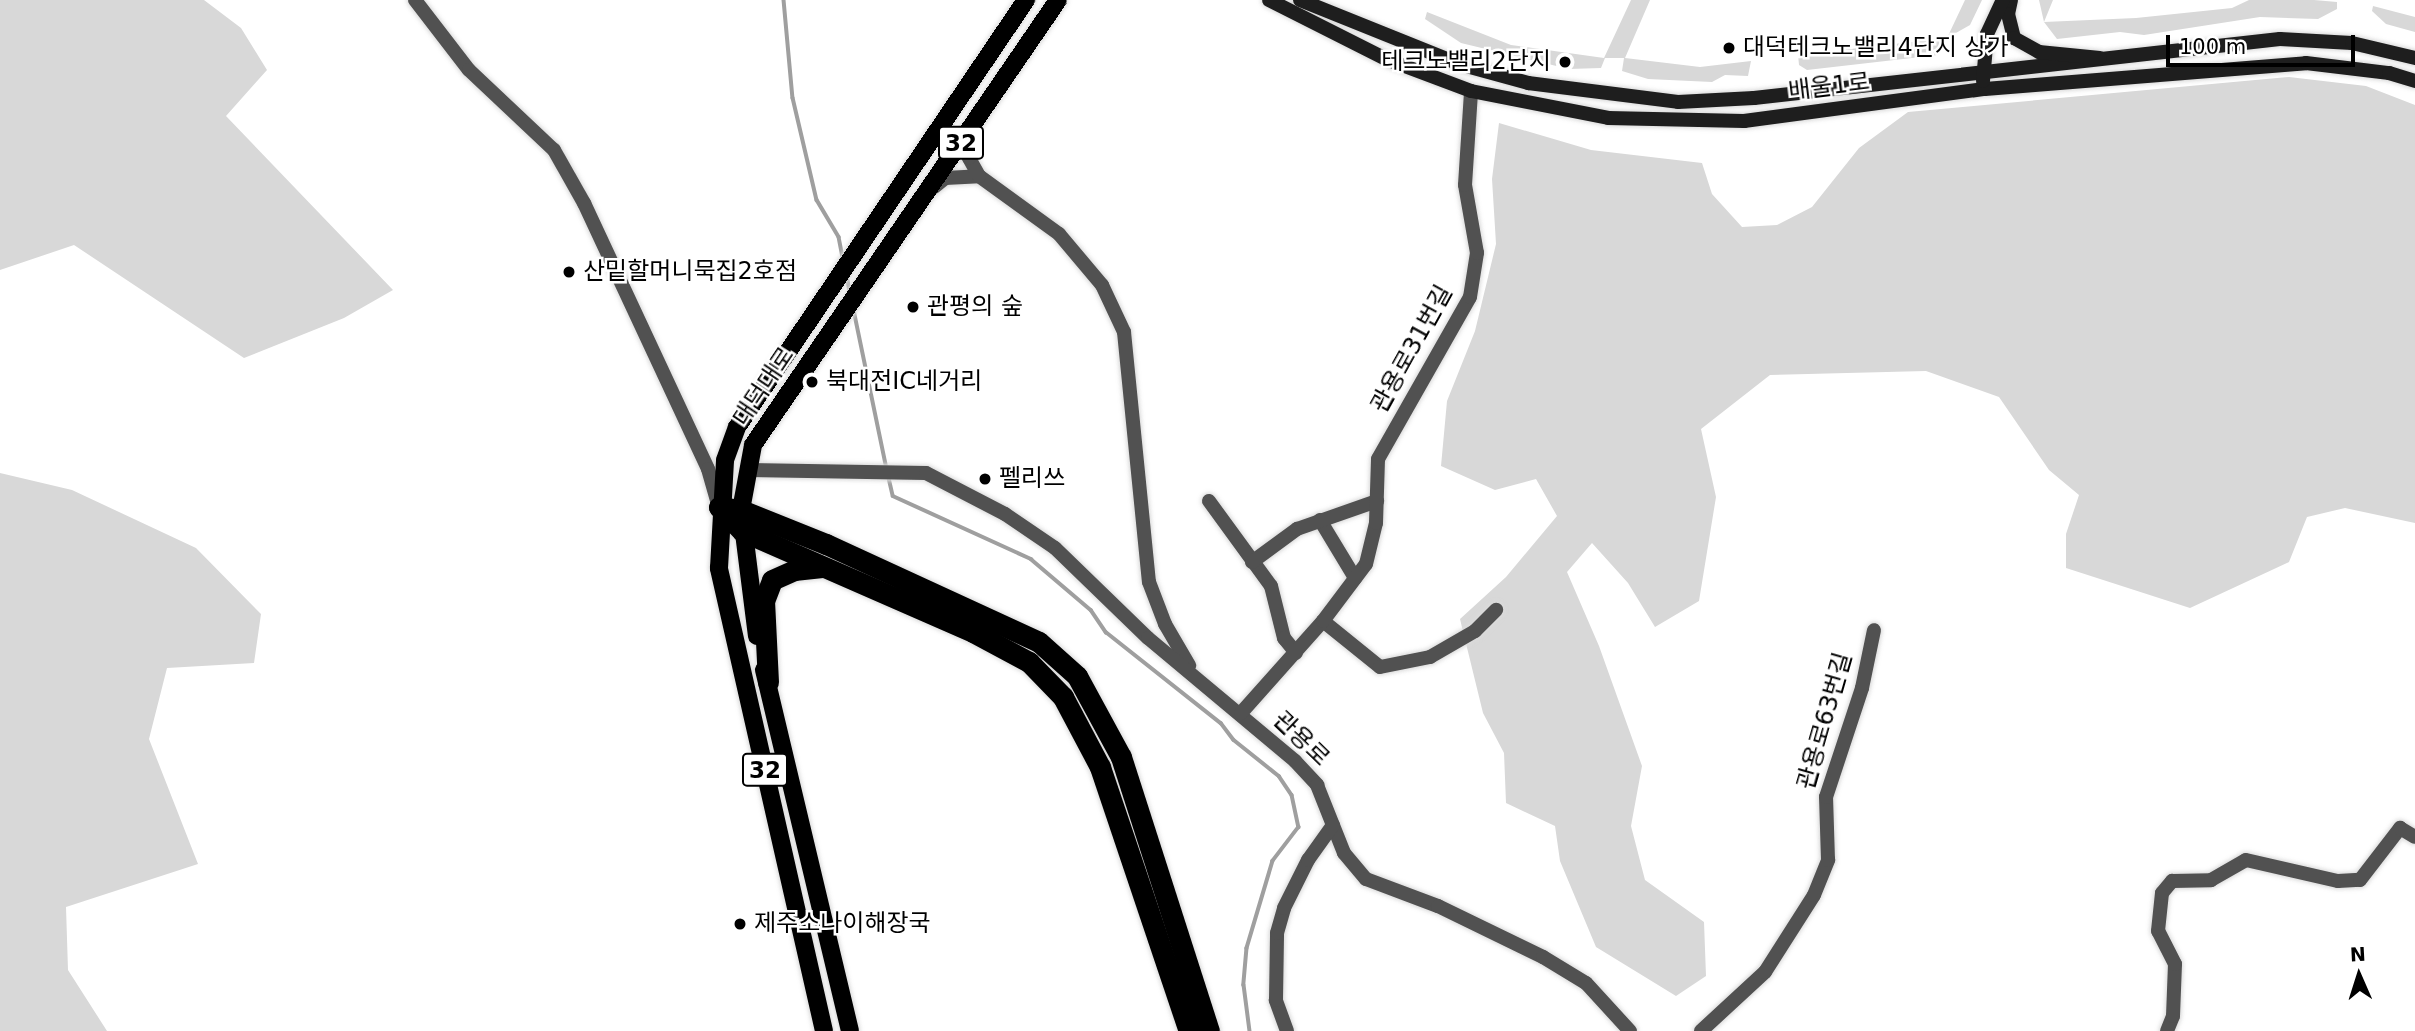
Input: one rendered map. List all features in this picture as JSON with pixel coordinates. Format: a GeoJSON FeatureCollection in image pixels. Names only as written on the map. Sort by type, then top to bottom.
{"type":"FeatureCollection","features":[{"type":"Feature","properties":{"kind":"highway"},"geometry":{"type":"LineString","coordinates":[[719,507],[823,567],[973,632],[1029,662],[1063,697],[1100,767],[1189,1031]]}},
{"type":"Feature","properties":{"kind":"highway"},"geometry":{"type":"LineString","coordinates":[[741,521],[826,544],[1039,642],[1077,676],[1121,757],[1209,1031]]}},
{"type":"Feature","properties":{"kind":"highway"},"geometry":{"type":"LineString","coordinates":[[768,682],[764,601],[772,580],[794,570],[823,567]]}},
{"type":"Feature","properties":{"kind":"main road","name":"대덕대로"},"geometry":{"type":"LineString","coordinates":[[824,1031],[719,568],[719,507],[725,460],[737,427],[1026,0]]}},
{"type":"Feature","properties":{"kind":"main road","name":"대덕대로"},"geometry":{"type":"LineString","coordinates":[[850,1031],[768,682],[741,521],[754,445],[1058,0]]}},
{"type":"Feature","properties":{"kind":"main road","name":"배울1로"},"geometry":{"type":"LineString","coordinates":[[1269,0],[1385,59],[1471,91],[1608,118],[1744,121],[1985,89],[2306,63],[2389,73],[2415,80]]}},
{"type":"Feature","properties":{"kind":"main road","name":"배울1로"},"geometry":{"type":"LineString","coordinates":[[1300,0],[1459,64],[1528,83],[1626,98],[1678,102],[1754,98],[2108,61],[2280,39],[2352,43],[2415,58]]}},
{"type":"Feature","properties":{"kind":"main road"},"geometry":{"type":"LineString","coordinates":[[1985,89],[1981,73],[1987,34],[2003,0]]}},
{"type":"Feature","properties":{"kind":"main road"},"geometry":{"type":"LineString","coordinates":[[2011,0],[2008,14],[2014,38],[2039,52],[2081,53],[2108,61]]}},
{"type":"Feature","properties":{"kind":"street"},"geometry":{"type":"LineString","coordinates":[[415,0],[469,70],[554,150],[584,203],[708,468],[719,507]]}},
{"type":"Feature","properties":{"kind":"street","name":"관용로31번길"},"geometry":{"type":"LineString","coordinates":[[1241,713],[1323,621],[1355,578],[1372,549],[1378,459],[1444,348],[1474,279],[1477,253],[1465,184],[1471,91]]}},
{"type":"Feature","properties":{"kind":"street"},"geometry":{"type":"LineString","coordinates":[[978,117],[967,139],[969,158],[979,176],[1059,234],[1102,285],[1124,332],[1149,582],[1165,624],[1205,686]]}},
{"type":"Feature","properties":{"kind":"street"},"geometry":{"type":"LineString","coordinates":[[927,192],[945,178],[979,176]]}},
{"type":"Feature","properties":{"kind":"street","name":"관용로"},"geometry":{"type":"LineString","coordinates":[[749,470],[820,470],[875,475],[926,473],[1005,514],[1055,548],[1148,638],[1241,713],[1317,785],[1344,853],[1366,879],[1438,906],[1543,957],[1586,983],[1630,1031]]}},
{"type":"Feature","properties":{"kind":"street"},"geometry":{"type":"LineString","coordinates":[[1209,501],[1271,586],[1284,638],[1296,653]]}},
{"type":"Feature","properties":{"kind":"street"},"geometry":{"type":"LineString","coordinates":[[1252,562],[1297,529],[1377,501]]}},
{"type":"Feature","properties":{"kind":"street"},"geometry":{"type":"LineString","coordinates":[[1320,520],[1355,578]]}},
{"type":"Feature","properties":{"kind":"street"},"geometry":{"type":"LineString","coordinates":[[1323,621],[1380,667],[1430,657],[1475,631],[1496,610]]}},
{"type":"Feature","properties":{"kind":"street"},"geometry":{"type":"LineString","coordinates":[[1148,638],[1165,624]]}},
{"type":"Feature","properties":{"kind":"street","name":"관용로63번길"},"geometry":{"type":"LineString","coordinates":[[1701,1031],[1765,972],[1814,895],[1828,860],[1826,797],[1862,688],[1874,630]]}},
{"type":"Feature","properties":{"kind":"street"},"geometry":{"type":"LineString","coordinates":[[1287,1031],[1276,1000],[1277,933],[1283,908],[1308,860],[1334,825]]}},
{"type":"Feature","properties":{"kind":"street"},"geometry":{"type":"LineString","coordinates":[[2167,1031],[2173,1016],[2175,964],[2158,930],[2162,893],[2172,881],[2211,880],[2246,860],[2338,881],[2360,880],[2400,828],[2415,837]]}},
{"type":"Feature","properties":{"kind":"shaded area"},"geometry":{"type":"Polygon","coordinates":[[[0,0],[204,0],[241,28],[267,70],[226,116],[393,290],[344,318],[244,358],[74,245],[0,270],[0,0]]]}},
{"type":"Feature","properties":{"kind":"shaded area"},"geometry":{"type":"Polygon","coordinates":[[[1631,0],[1650,0],[1625,58],[1700,67],[1751,61],[1748,76],[1725,75],[1712,82],[1648,79],[1622,71],[1624,58],[1605,58],[1601,68],[1569,69],[1461,43],[1425,19],[1427,12],[1511,45],[1604,58],[1631,0]]]}},
{"type":"Feature","properties":{"kind":"shaded area"},"geometry":{"type":"Polygon","coordinates":[[[1965,0],[1982,0],[1970,25],[1947,38],[1965,0]]]}},
{"type":"Feature","properties":{"kind":"shaded area"},"geometry":{"type":"Polygon","coordinates":[[[2039,0],[2053,0],[2044,22],[2039,0]]]}},
{"type":"Feature","properties":{"kind":"shaded area"},"geometry":{"type":"Polygon","coordinates":[[[2249,0],[2337,2],[2337,9],[2318,19],[2260,17],[2144,35],[2120,32],[2057,39],[2044,22],[2136,18],[2232,8],[2249,0]]]}},
{"type":"Feature","properties":{"kind":"shaded area"},"geometry":{"type":"Polygon","coordinates":[[[2373,6],[2415,17],[2415,32],[2386,24],[2372,11],[2373,6]]]}},
{"type":"Feature","properties":{"kind":"shaded area"},"geometry":{"type":"Polygon","coordinates":[[[1947,38],[1938,55],[1807,70],[1799,65],[1798,55],[1947,38]]]}},
{"type":"Feature","properties":{"kind":"shaded area"},"geometry":{"type":"Polygon","coordinates":[[[2289,77],[2366,86],[2415,105],[2415,523],[2345,508],[2307,517],[2289,562],[2190,608],[2066,568],[2066,534],[2079,495],[2049,470],[1999,397],[1926,371],[1770,375],[1701,429],[1716,497],[1699,601],[1655,627],[1628,583],[1592,543],[1567,572],[1599,646],[1642,766],[1631,826],[1645,880],[1704,922],[1706,976],[1676,996],[1596,947],[1560,861],[1555,826],[1506,803],[1504,753],[1483,713],[1460,619],[1506,577],[1557,516],[1536,479],[1495,490],[1441,466],[1447,401],[1475,331],[1496,244],[1492,179],[1499,123],[1591,150],[1702,163],[1712,194],[1742,227],[1777,225],[1812,207],[1859,148],[1908,112],[2289,77]]]}},
{"type":"Feature","properties":{"kind":"shaded area"},"geometry":{"type":"Polygon","coordinates":[[[0,473],[72,490],[196,548],[261,614],[254,663],[167,668],[149,739],[198,864],[66,907],[68,970],[107,1031],[0,1031],[0,473]]]}},
{"type":"Feature","properties":{"kind":"waterway"},"geometry":{"type":"LineString","coordinates":[[784,0],[793,98],[817,200],[839,237],[843,258]]}},
{"type":"Feature","properties":{"kind":"waterway"},"geometry":{"type":"LineString","coordinates":[[847,275],[850,292]]}},
{"type":"Feature","properties":{"kind":"waterway"},"geometry":{"type":"LineString","coordinates":[[854,310],[887,470]]}},
{"type":"Feature","properties":{"kind":"waterway"},"geometry":{"type":"LineString","coordinates":[[889,478],[893,496],[1031,559],[1091,610],[1106,632],[1221,723],[1234,740],[1279,776],[1292,795],[1299,827],[1273,861],[1247,948],[1244,985],[1250,1031]]}},
{"type":"Feature","properties":{"kind":"place","name":"대덕테크노밸리4단지 상가"},"geometry":{"type":"Point","coordinates":[1729,48]}},
{"type":"Feature","properties":{"kind":"place","name":"테크노밸리2단지"},"geometry":{"type":"Point","coordinates":[1565,62]}},
{"type":"Feature","properties":{"kind":"place","name":"산밑할머니묵집2호점"},"geometry":{"type":"Point","coordinates":[569,272]}},
{"type":"Feature","properties":{"kind":"place","name":"관평의 숲"},"geometry":{"type":"Point","coordinates":[913,307]}},
{"type":"Feature","properties":{"kind":"place","name":"북대전IC네거리"},"geometry":{"type":"Point","coordinates":[812,382]}},
{"type":"Feature","properties":{"kind":"place","name":"펠리쓰"},"geometry":{"type":"Point","coordinates":[985,479]}},
{"type":"Feature","properties":{"kind":"place","name":"제주소나이해장국"},"geometry":{"type":"Point","coordinates":[740,924]}}]}
